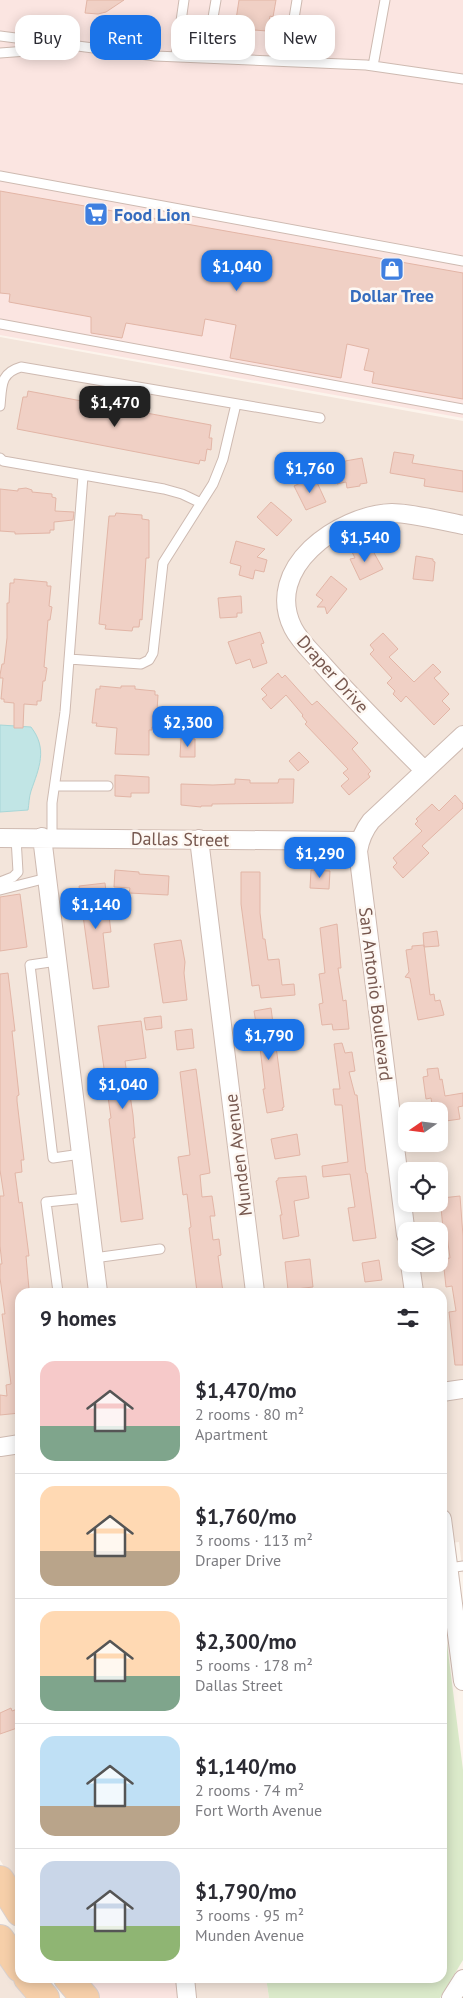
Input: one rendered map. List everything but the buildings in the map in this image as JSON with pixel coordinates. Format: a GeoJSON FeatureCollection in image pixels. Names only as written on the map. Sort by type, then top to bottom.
{"type":"FeatureCollection","features":[{"type":"Feature","properties":{"kind":"main road"},"geometry":{"type":"LineString","coordinates":[[0,1939],[15,1961]]}},
{"type":"Feature","properties":{"kind":"main road"},"geometry":{"type":"LineString","coordinates":[[32,1983],[45,1998]]}},
{"type":"Feature","properties":{"kind":"main road"},"geometry":{"type":"LineString","coordinates":[[72,1983],[85,1998]]}},
{"type":"Feature","properties":{"kind":"street","name":"Draper Drive"},"geometry":{"type":"LineString","coordinates":[[424,770],[379,726],[298,637],[285,605],[286,589],[291,574],[309,550],[319,541],[360,519],[393,513],[463,524]]}},
{"type":"Feature","properties":{"kind":"street"},"geometry":{"type":"LineString","coordinates":[[360,841],[371,821],[463,735]]}},
{"type":"Feature","properties":{"kind":"street"},"geometry":{"type":"LineString","coordinates":[[47,837],[47,878],[98,1288]]}},
{"type":"Feature","properties":{"kind":"street","name":"Dallas Street"},"geometry":{"type":"LineString","coordinates":[[8,838],[360,841]]}},
{"type":"Feature","properties":{"kind":"street","name":"Munden Avenue"},"geometry":{"type":"LineString","coordinates":[[199,839],[255,1288]]}},
{"type":"Feature","properties":{"kind":"street","name":"San Antonio Boulevard"},"geometry":{"type":"LineString","coordinates":[[360,841],[358,851],[404,1222]]}},
{"type":"Feature","properties":{"kind":"street"},"geometry":{"type":"LineString","coordinates":[[411,1272],[413,1288]]}},
{"type":"Feature","properties":{"kind":"street"},"geometry":{"type":"LineString","coordinates":[[447,1391],[463,1389]]}},
{"type":"Feature","properties":{"kind":"street"},"geometry":{"type":"LineString","coordinates":[[0,1447],[15,1448]]}},
{"type":"Feature","properties":{"kind":"street"},"geometry":{"type":"LineString","coordinates":[[447,1536],[456,1567],[462,1673]]}},
{"type":"Feature","properties":{"kind":"street"},"geometry":{"type":"LineString","coordinates":[[451,1998],[463,1979]]}},
{"type":"Feature","properties":{"kind":"street"},"geometry":{"type":"LineString","coordinates":[[186,1983],[187,1998]]}},
{"type":"Feature","properties":{"kind":"lane"},"geometry":{"type":"LineString","coordinates":[[182,15],[184,0]]}},
{"type":"Feature","properties":{"kind":"lane"},"geometry":{"type":"LineString","coordinates":[[213,15],[216,0]]}},
{"type":"Feature","properties":{"kind":"lane"},"geometry":{"type":"LineString","coordinates":[[287,62],[297,0]]}},
{"type":"Feature","properties":{"kind":"lane"},"geometry":{"type":"LineString","coordinates":[[373,66],[385,0]]}},
{"type":"Feature","properties":{"kind":"lane"},"geometry":{"type":"LineString","coordinates":[[2,35],[87,47],[171,55]]}},
{"type":"Feature","properties":{"kind":"lane"},"geometry":{"type":"LineString","coordinates":[[0,53],[87,47]]}},
{"type":"Feature","properties":{"kind":"lane"},"geometry":{"type":"LineString","coordinates":[[246,60],[373,66],[463,79]]}},
{"type":"Feature","properties":{"kind":"lane"},"geometry":{"type":"LineString","coordinates":[[0,176],[463,261]]}},
{"type":"Feature","properties":{"kind":"lane"},"geometry":{"type":"LineString","coordinates":[[0,324],[463,409]]}},
{"type":"Feature","properties":{"kind":"lane"},"geometry":{"type":"LineString","coordinates":[[0,406],[3,378],[12,369],[21,367],[320,418]]}},
{"type":"Feature","properties":{"kind":"lane"},"geometry":{"type":"LineString","coordinates":[[69,660],[142,664],[149,660],[153,653],[163,563],[213,484],[223,458],[236,404]]}},
{"type":"Feature","properties":{"kind":"lane"},"geometry":{"type":"LineString","coordinates":[[0,458],[3,461],[164,489],[182,494],[201,503]]}},
{"type":"Feature","properties":{"kind":"lane"},"geometry":{"type":"LineString","coordinates":[[47,837],[65,712],[83,476]]}},
{"type":"Feature","properties":{"kind":"lane"},"geometry":{"type":"LineString","coordinates":[[55,786],[108,786]]}},
{"type":"Feature","properties":{"kind":"lane"},"geometry":{"type":"LineString","coordinates":[[0,882],[10,879],[18,872],[8,838]]}},
{"type":"Feature","properties":{"kind":"lane"},"geometry":{"type":"LineString","coordinates":[[0,890],[47,878]]}},
{"type":"Feature","properties":{"kind":"lane"},"geometry":{"type":"LineString","coordinates":[[57,961],[30,965],[54,1158],[81,1154]]}},
{"type":"Feature","properties":{"kind":"lane"},"geometry":{"type":"LineString","coordinates":[[57,1288],[46,1202],[86,1198]]}},
{"type":"Feature","properties":{"kind":"lane"},"geometry":{"type":"LineString","coordinates":[[94,1258],[160,1248]]}},
{"type":"Feature","properties":{"kind":"shaded area"},"geometry":{"type":"Polygon","coordinates":[[[0,0],[463,0],[463,418],[0,335],[0,0]]]}},
{"type":"Feature","properties":{"kind":"shaded area"},"geometry":{"type":"Polygon","coordinates":[[[0,337],[463,421],[463,1575],[459,1542],[447,1544],[447,1288],[15,1288],[15,1884],[0,1860],[0,337]]]}},
{"type":"Feature","properties":{"kind":"shaded area"},"geometry":{"type":"Polygon","coordinates":[[[0,1961],[25,1998],[0,1998],[0,1961]]]}},
{"type":"Feature","properties":{"kind":"shaded area"},"geometry":{"type":"Polygon","coordinates":[[[84,1983],[176,1983],[178,1998],[98,1998],[84,1983]]]}},
{"type":"Feature","properties":{"kind":"shaded area"},"geometry":{"type":"Polygon","coordinates":[[[193,1983],[267,1983],[269,1998],[195,1998],[193,1983]]]}},
{"type":"Feature","properties":{"kind":"green space"},"geometry":{"type":"Polygon","coordinates":[[[447,1644],[463,1770],[463,1960],[440,1998],[269,1998],[267,1983],[447,1983],[447,1644]]]}},
{"type":"Feature","properties":{"kind":"water"},"geometry":{"type":"Polygon","coordinates":[[[0,725],[31,727],[39,743],[41,751],[39,766],[30,793],[28,810],[0,812],[0,725]]]}},
{"type":"Feature","properties":{"kind":"place","name":"Food Lion"},"geometry":{"type":"Point","coordinates":[96,214]}},
{"type":"Feature","properties":{"kind":"place","name":"Dollar Tree"},"geometry":{"type":"Point","coordinates":[392,269]}}]}
